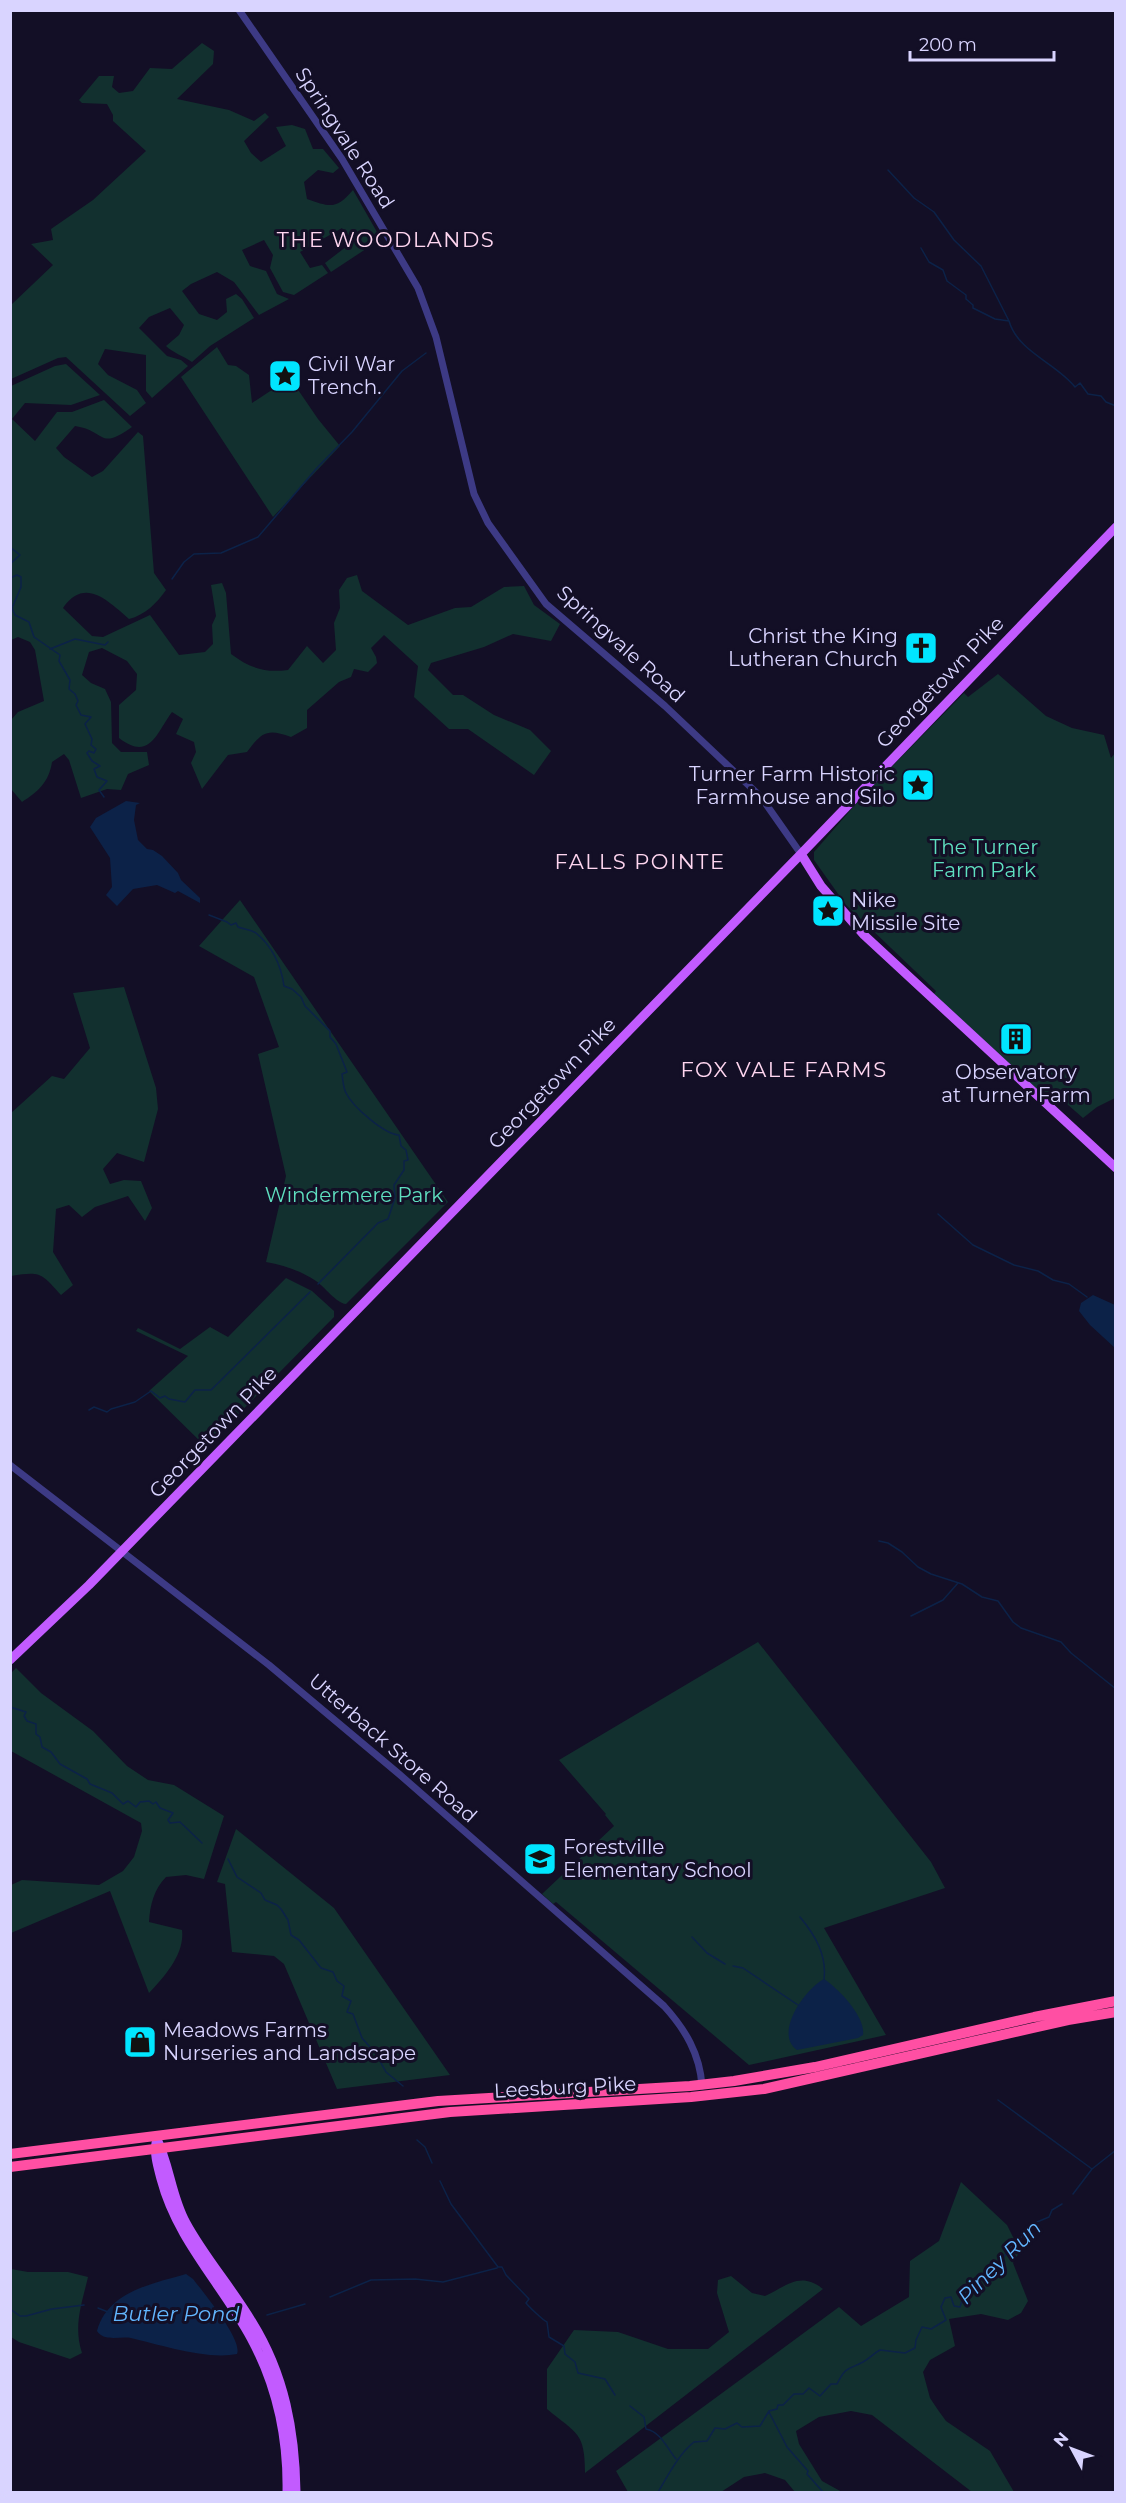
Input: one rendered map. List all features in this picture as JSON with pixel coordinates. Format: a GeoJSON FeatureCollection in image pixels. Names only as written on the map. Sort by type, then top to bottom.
{"type":"FeatureCollection","features":[{"type":"Feature","properties":{"kind":"highway","name":"Leesburg Pike"},"geometry":{"type":"LineString","coordinates":[[702,2091],[1116,2001]]}},
{"type":"Feature","properties":{"kind":"highway","name":"Leesburg Pike"},"geometry":{"type":"LineString","coordinates":[[10,2167],[438,2101],[764,2089],[1116,2012]]}},
{"type":"Feature","properties":{"kind":"highway"},"geometry":{"type":"LineString","coordinates":[[968,2043],[972,2037],[1034,2017]]}},
{"type":"Feature","properties":{"kind":"highway","name":"Leesburg Pike"},"geometry":{"type":"LineString","coordinates":[[10,2154],[158,2145]]}},
{"type":"Feature","properties":{"kind":"main road","name":"Georgetown Pike"},"geometry":{"type":"LineString","coordinates":[[10,1660],[122,1551],[1116,527]]}},
{"type":"Feature","properties":{"kind":"main road","name":"Springvale Road"},"geometry":{"type":"LineString","coordinates":[[801,854],[821,886],[859,930],[1116,1168]]}},
{"type":"Feature","properties":{"kind":"main road"},"geometry":{"type":"LineString","coordinates":[[158,2145],[164,2190],[177,2224],[245,2328],[268,2374],[282,2426],[287,2493]]}},
{"type":"Feature","properties":{"kind":"main road"},"geometry":{"type":"LineString","coordinates":[[158,2145],[174,2195],[186,2223],[252,2322],[277,2373],[293,2430],[296,2493]]}},
{"type":"Feature","properties":{"kind":"street","name":"Springvale Road"},"geometry":{"type":"LineString","coordinates":[[239,10],[342,159],[418,288],[436,337],[474,494],[488,523],[546,604],[665,706],[761,797],[801,854]]}},
{"type":"Feature","properties":{"kind":"street","name":"Utterback Store Road"},"geometry":{"type":"LineString","coordinates":[[10,1466],[219,1625],[332,1716],[664,2006],[690,2042],[701,2070],[702,2091]]}},
{"type":"Feature","properties":{"kind":"green space"},"geometry":{"type":"Polygon","coordinates":[[[202,43],[214,51],[213,64],[177,99],[229,110],[254,121],[265,113],[269,117],[244,141],[251,153],[261,162],[286,146],[276,127],[292,125],[305,129],[313,149],[323,149],[339,168],[333,173],[318,170],[304,182],[307,199],[332,205],[342,201],[353,190],[381,239],[331,272],[325,263],[351,243],[342,228],[300,252],[310,268],[322,265],[328,273],[294,295],[283,292],[270,268],[273,255],[264,240],[242,250],[250,266],[266,271],[277,294],[289,299],[259,315],[234,282],[217,272],[191,284],[182,291],[199,314],[217,320],[227,312],[226,299],[236,294],[254,318],[210,346],[192,362],[166,346],[179,335],[184,325],[170,308],[149,317],[139,328],[167,356],[181,360],[188,366],[152,398],[146,391],[146,355],[105,349],[98,364],[108,375],[137,390],[146,403],[130,416],[66,357],[58,358],[11,379],[11,305],[53,265],[31,244],[53,240],[51,229],[93,200],[146,151],[113,121],[113,115],[107,104],[82,103],[79,100],[99,76],[114,76],[112,87],[119,93],[133,91],[150,68],[172,69],[202,43]]]}},
{"type":"Feature","properties":{"kind":"green space"},"geometry":{"type":"Polygon","coordinates":[[[217,347],[228,365],[236,366],[249,375],[252,403],[290,378],[340,446],[273,517],[181,377],[217,347]]]}},
{"type":"Feature","properties":{"kind":"green space"},"geometry":{"type":"Polygon","coordinates":[[[66,364],[100,395],[71,405],[25,403],[12,419],[35,441],[57,412],[72,412],[104,400],[132,427],[107,439],[85,428],[75,426],[56,448],[64,457],[92,477],[103,471],[138,432],[143,436],[154,573],[166,590],[150,608],[129,619],[97,595],[80,594],[71,599],[63,608],[92,636],[103,637],[150,615],[179,655],[205,652],[213,644],[212,625],[216,616],[211,585],[222,583],[226,593],[231,654],[258,668],[272,671],[288,670],[307,646],[323,663],[336,650],[334,623],[340,608],[339,590],[347,578],[357,575],[362,591],[408,625],[455,608],[471,607],[504,587],[524,586],[534,605],[560,624],[551,641],[513,634],[484,647],[431,663],[428,670],[453,695],[463,695],[494,715],[530,730],[551,751],[534,775],[468,729],[449,729],[414,697],[418,666],[384,635],[371,648],[377,663],[368,672],[354,669],[351,677],[339,682],[307,710],[307,728],[291,737],[276,733],[266,734],[261,736],[247,752],[228,755],[202,789],[191,763],[196,752],[194,742],[176,734],[183,719],[172,712],[152,742],[145,746],[130,745],[119,738],[119,705],[136,690],[137,674],[127,661],[102,648],[89,652],[82,675],[91,683],[105,689],[111,702],[112,743],[121,752],[147,752],[149,765],[128,774],[121,790],[107,789],[81,798],[69,760],[64,754],[52,762],[42,786],[22,802],[11,789],[11,720],[18,712],[44,701],[35,650],[30,642],[18,637],[11,640],[11,386],[55,366],[66,364]]]}},
{"type":"Feature","properties":{"kind":"green space","name":"The Turner Farm Park"},"geometry":{"type":"Polygon","coordinates":[[[998,674],[1046,716],[1072,728],[1104,735],[1111,758],[1116,752],[1115,1098],[1097,1107],[1083,1118],[1051,1090],[1045,1097],[934,994],[936,991],[846,905],[814,860],[814,852],[862,797],[964,693],[968,697],[998,674]]]}},
{"type":"Feature","properties":{"kind":"green space","name":"Windermere Park"},"geometry":{"type":"Polygon","coordinates":[[[240,900],[448,1202],[346,1304],[338,1301],[304,1274],[266,1262],[286,1176],[258,1054],[279,1047],[254,977],[199,946],[240,900]]]}},
{"type":"Feature","properties":{"kind":"green space"},"geometry":{"type":"Polygon","coordinates":[[[124,987],[156,1088],[158,1109],[144,1162],[117,1153],[103,1169],[110,1184],[124,1180],[141,1181],[152,1208],[145,1221],[128,1196],[95,1207],[82,1217],[69,1205],[56,1209],[53,1252],[73,1285],[61,1295],[40,1275],[11,1276],[11,1113],[52,1076],[64,1079],[90,1048],[73,993],[124,987]]]}},
{"type":"Feature","properties":{"kind":"green space"},"geometry":{"type":"Polygon","coordinates":[[[286,1278],[312,1291],[334,1311],[334,1317],[206,1447],[149,1391],[188,1356],[136,1331],[138,1328],[180,1349],[210,1327],[228,1337],[286,1278]]]}},
{"type":"Feature","properties":{"kind":"green space"},"geometry":{"type":"Polygon","coordinates":[[[758,1642],[931,1862],[945,1888],[824,1928],[886,2035],[749,2065],[556,1902],[553,1904],[542,1894],[614,1826],[559,1760],[758,1642]]]}},
{"type":"Feature","properties":{"kind":"green space"},"geometry":{"type":"Polygon","coordinates":[[[16,1668],[41,1693],[93,1731],[127,1766],[148,1780],[174,1785],[224,1816],[204,1879],[186,1875],[166,1877],[156,1892],[149,1922],[182,1930],[182,1939],[177,1956],[149,1993],[110,1891],[11,1933],[11,1885],[22,1880],[99,1885],[123,1871],[134,1857],[142,1831],[141,1823],[11,1751],[11,1673],[16,1668]]]}},
{"type":"Feature","properties":{"kind":"green space"},"geometry":{"type":"Polygon","coordinates":[[[236,1829],[334,1908],[450,2075],[337,2089],[284,1964],[274,1956],[232,1952],[225,1884],[217,1882],[236,1829]]]}},
{"type":"Feature","properties":{"kind":"green space"},"geometry":{"type":"Polygon","coordinates":[[[961,2182],[1007,2225],[1020,2251],[1013,2263],[1028,2301],[1021,2313],[1008,2320],[981,2314],[949,2319],[955,2346],[930,2360],[923,2372],[930,2398],[946,2421],[990,2451],[1014,2492],[972,2492],[872,2415],[851,2411],[819,2417],[796,2431],[799,2444],[822,2481],[842,2492],[795,2492],[785,2480],[765,2473],[744,2477],[721,2492],[628,2492],[616,2471],[839,2307],[861,2326],[909,2297],[910,2261],[939,2241],[961,2182]]]}},
{"type":"Feature","properties":{"kind":"green space"},"geometry":{"type":"Polygon","coordinates":[[[11,2269],[28,2272],[68,2272],[88,2277],[78,2324],[82,2353],[70,2359],[19,2342],[11,2337],[11,2269]]]}},
{"type":"Feature","properties":{"kind":"green space"},"geometry":{"type":"Polygon","coordinates":[[[731,2276],[752,2293],[765,2296],[800,2281],[807,2281],[823,2289],[585,2473],[581,2441],[572,2429],[547,2409],[547,2369],[574,2330],[618,2332],[668,2349],[708,2349],[729,2332],[717,2293],[718,2280],[731,2276]]]}},
{"type":"Feature","properties":{"kind":"water"},"geometry":{"type":"Polygon","coordinates":[[[126,801],[140,803],[136,805],[134,820],[138,840],[147,849],[162,856],[178,873],[181,880],[200,898],[200,903],[178,891],[175,893],[157,885],[133,889],[117,906],[106,895],[112,887],[110,858],[90,827],[96,818],[126,801]]]}},
{"type":"Feature","properties":{"kind":"water"},"geometry":{"type":"Polygon","coordinates":[[[1093,1295],[1115,1305],[1115,1348],[1090,1325],[1079,1311],[1081,1303],[1093,1295]]]}},
{"type":"Feature","properties":{"kind":"water"},"geometry":{"type":"Polygon","coordinates":[[[824,1979],[843,1996],[856,2012],[863,2028],[863,2035],[858,2038],[797,2050],[791,2042],[790,2022],[801,2001],[824,1979]]]}},
{"type":"Feature","properties":{"kind":"water","name":"Butler Pond"},"geometry":{"type":"Polygon","coordinates":[[[186,2274],[193,2279],[228,2328],[234,2338],[237,2354],[198,2353],[131,2338],[108,2338],[97,2331],[103,2317],[121,2298],[146,2286],[186,2274]]]}},
{"type":"Feature","properties":{"kind":"waterway"},"geometry":{"type":"LineString","coordinates":[[888,170],[914,198],[934,212],[954,240],[981,266],[1009,321]]}},
{"type":"Feature","properties":{"kind":"waterway"},"geometry":{"type":"LineString","coordinates":[[921,248],[929,262],[943,270],[947,281],[966,295],[966,299],[973,305],[973,308],[995,319],[1009,321],[1020,341],[1075,387],[1080,383],[1088,394],[1101,396],[1106,402],[1116,406]]}},
{"type":"Feature","properties":{"kind":"waterway"},"geometry":{"type":"LineString","coordinates":[[172,579],[184,562],[194,554],[221,553],[258,537],[316,469],[352,432],[402,371],[426,353]]}},
{"type":"Feature","properties":{"kind":"waterway"},"geometry":{"type":"LineString","coordinates":[[10,547],[20,555],[10,564]]}},
{"type":"Feature","properties":{"kind":"waterway"},"geometry":{"type":"LineString","coordinates":[[10,578],[17,575],[21,577],[21,587],[12,608],[15,615],[29,622],[34,637],[60,655],[59,661],[70,680],[69,689],[78,701],[76,705],[81,715],[91,717],[85,724],[92,739],[91,745],[96,749],[94,753],[89,751],[87,753],[92,761],[100,766],[94,769],[97,777],[107,781],[99,790],[104,797]]}},
{"type":"Feature","properties":{"kind":"waterway"},"geometry":{"type":"LineString","coordinates":[[50,649],[75,639],[105,645],[108,642]]}},
{"type":"Feature","properties":{"kind":"waterway"},"geometry":{"type":"LineString","coordinates":[[209,915],[231,925],[236,923],[238,927],[254,932],[262,938],[272,950],[281,971],[284,986],[292,989],[301,997],[305,1006],[330,1031],[330,1037],[336,1044],[347,1072],[342,1074],[344,1088],[350,1099],[377,1125],[399,1135],[401,1146],[406,1150],[408,1160],[404,1161],[404,1170],[394,1185],[395,1198],[388,1219],[378,1223],[318,1284]]}},
{"type":"Feature","properties":{"kind":"waterway"},"geometry":{"type":"LineString","coordinates":[[938,1214],[973,1245],[1014,1265],[1038,1271],[1053,1280],[1069,1284],[1087,1297]]}},
{"type":"Feature","properties":{"kind":"waterway"},"geometry":{"type":"LineString","coordinates":[[89,1410],[94,1407],[107,1412],[135,1402],[151,1391],[160,1398],[165,1396],[185,1402],[195,1390],[211,1390],[310,1292]]}},
{"type":"Feature","properties":{"kind":"waterway"},"geometry":{"type":"LineString","coordinates":[[879,1541],[888,1543],[918,1567],[931,1574],[962,1584],[982,1597],[998,1601],[1013,1622],[1021,1628],[1061,1642],[1071,1653],[1116,1689]]}},
{"type":"Feature","properties":{"kind":"waterway"},"geometry":{"type":"LineString","coordinates":[[911,1616],[943,1600],[958,1583]]}},
{"type":"Feature","properties":{"kind":"waterway"},"geometry":{"type":"LineString","coordinates":[[10,1707],[26,1712],[24,1716],[27,1721],[36,1724],[36,1734],[40,1737],[42,1747],[51,1752],[60,1764],[87,1779],[90,1784],[112,1793],[123,1804],[128,1801],[136,1807],[140,1802],[149,1801],[153,1804],[156,1802],[160,1808],[173,1813],[168,1820],[170,1823],[180,1822],[202,1843]]}},
{"type":"Feature","properties":{"kind":"waterway"},"geometry":{"type":"LineString","coordinates":[[228,1859],[237,1877],[261,1893],[265,1900],[281,1909],[288,1920],[291,1935],[299,1940],[321,1968],[333,1972],[337,1981],[344,1986],[342,1996],[351,2001],[347,2012],[353,2014],[362,2038],[376,2054],[386,2072],[403,2086]]}},
{"type":"Feature","properties":{"kind":"waterway"},"geometry":{"type":"LineString","coordinates":[[800,1917],[819,1946],[824,1962],[824,1979]]}},
{"type":"Feature","properties":{"kind":"waterway"},"geometry":{"type":"LineString","coordinates":[[692,1937],[707,1953],[725,1964]]}},
{"type":"Feature","properties":{"kind":"waterway"},"geometry":{"type":"LineString","coordinates":[[733,1966],[743,1968],[798,2005]]}},
{"type":"Feature","properties":{"kind":"waterway"},"geometry":{"type":"LineString","coordinates":[[998,2100],[1092,2169]]}},
{"type":"Feature","properties":{"kind":"waterway"},"geometry":{"type":"LineString","coordinates":[[417,2140],[425,2147],[432,2163]]}},
{"type":"Feature","properties":{"kind":"waterway","name":"Piney Run"},"geometry":{"type":"LineString","coordinates":[[1073,2194],[1092,2169],[1116,2150]]}},
{"type":"Feature","properties":{"kind":"waterway"},"geometry":{"type":"LineString","coordinates":[[440,2181],[451,2204],[498,2267],[502,2267],[506,2275],[529,2299],[527,2305],[547,2322],[549,2337],[564,2346],[565,2354],[575,2362],[578,2373],[605,2379],[615,2395]]}},
{"type":"Feature","properties":{"kind":"waterway","name":"Piney Run"},"geometry":{"type":"LineString","coordinates":[[769,2411],[777,2409],[778,2405],[783,2405],[794,2394],[803,2394],[809,2388],[820,2396],[831,2384],[837,2384],[848,2369],[880,2350],[905,2353],[915,2348],[922,2327],[931,2329],[946,2320],[941,2307],[945,2298],[951,2297],[954,2306],[960,2307],[964,2295],[979,2278],[1001,2261],[1009,2249],[1037,2222],[1049,2217],[1052,2210],[1062,2204]]}},
{"type":"Feature","properties":{"kind":"waterway"},"geometry":{"type":"LineString","coordinates":[[330,2297],[371,2280],[415,2279],[443,2282],[497,2268]]}},
{"type":"Feature","properties":{"kind":"waterway"},"geometry":{"type":"LineString","coordinates":[[267,2315],[305,2304]]}},
{"type":"Feature","properties":{"kind":"waterway"},"geometry":{"type":"LineString","coordinates":[[10,2309],[20,2316],[26,2316],[52,2309],[84,2305]]}},
{"type":"Feature","properties":{"kind":"waterway"},"geometry":{"type":"LineString","coordinates":[[98,2308],[108,2312]]}},
{"type":"Feature","properties":{"kind":"waterway"},"geometry":{"type":"LineString","coordinates":[[630,2406],[644,2417],[646,2429],[656,2433],[676,2459]]}},
{"type":"Feature","properties":{"kind":"waterway","name":"Piney Run"},"geometry":{"type":"LineString","coordinates":[[658,2492],[678,2459],[694,2442],[707,2441],[715,2428],[725,2429],[737,2423],[742,2427],[760,2426],[769,2411]]}},
{"type":"Feature","properties":{"kind":"waterway"},"geometry":{"type":"LineString","coordinates":[[769,2412],[787,2447],[823,2492]]}},
{"type":"Feature","properties":{"kind":"place","name":"Civil War Trench."},"geometry":{"type":"Point","coordinates":[285,376]}},
{"type":"Feature","properties":{"kind":"place","name":"Christ the King Lutheran Church"},"geometry":{"type":"Point","coordinates":[921,648]}},
{"type":"Feature","properties":{"kind":"place","name":"Turner Farm Historic Farmhouse and Silo"},"geometry":{"type":"Point","coordinates":[918,785]}},
{"type":"Feature","properties":{"kind":"place","name":"Nike Missile Site"},"geometry":{"type":"Point","coordinates":[828,911]}},
{"type":"Feature","properties":{"kind":"place","name":"Observatory at Turner Farm"},"geometry":{"type":"Point","coordinates":[1016,1039]}},
{"type":"Feature","properties":{"kind":"place","name":"Forestville Elementary School"},"geometry":{"type":"Point","coordinates":[540,1859]}},
{"type":"Feature","properties":{"kind":"place","name":"Meadows Farms Nurseries and Landscape"},"geometry":{"type":"Point","coordinates":[140,2042]}},
{"type":"Feature","properties":{"kind":"district","name":"THE WOODLANDS"},"geometry":{"type":"Point","coordinates":[386,239]}},
{"type":"Feature","properties":{"kind":"district","name":"FALLS POINTE"},"geometry":{"type":"Point","coordinates":[640,861]}},
{"type":"Feature","properties":{"kind":"district","name":"FOX VALE FARMS"},"geometry":{"type":"Point","coordinates":[784,1069]}}]}
